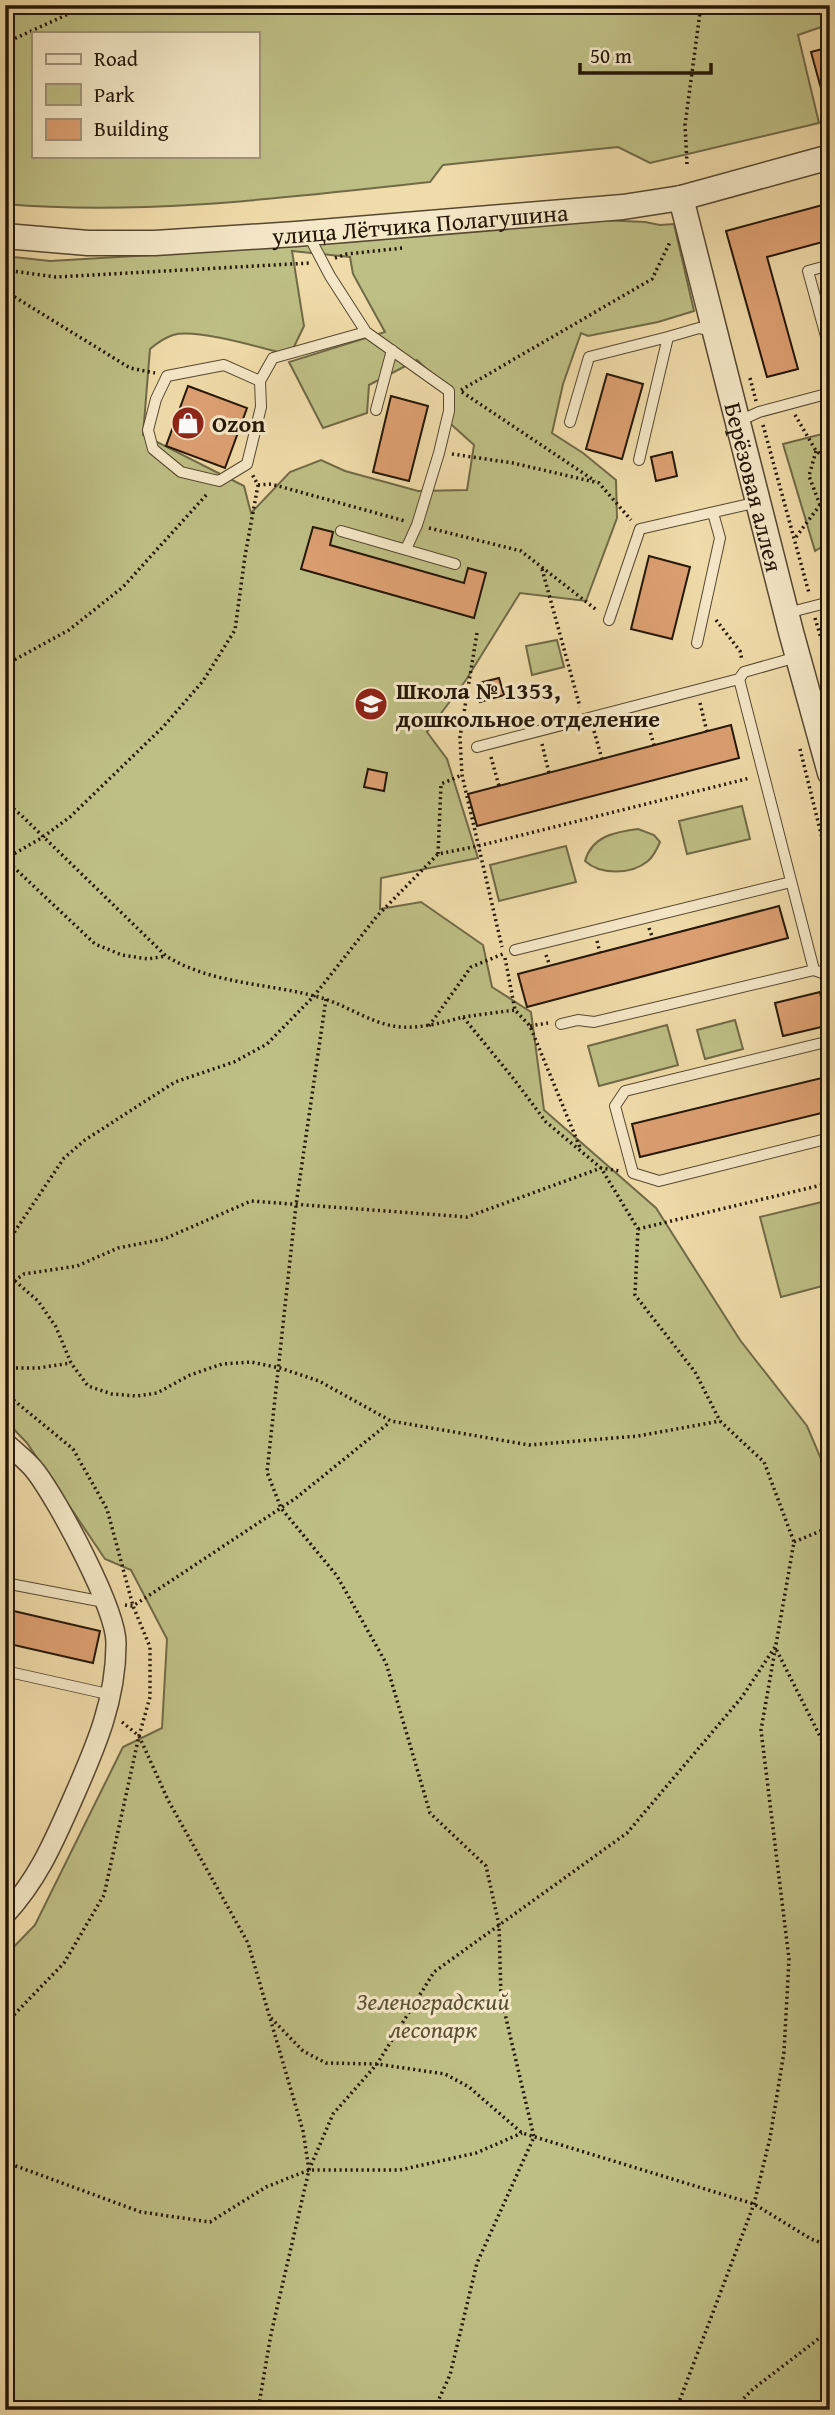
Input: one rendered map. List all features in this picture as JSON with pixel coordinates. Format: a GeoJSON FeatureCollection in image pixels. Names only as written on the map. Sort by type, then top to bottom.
{"type":"FeatureCollection","features":[{"type":"Feature","properties":{"kind":"street","name":"улица Лётчика Полагушина"},"geometry":{"type":"LineString","coordinates":[[5,236],[88,243],[155,243],[624,207],[681,198],[830,157]]}},
{"type":"Feature","properties":{"kind":"street","name":"Берёзовая аллея"},"geometry":{"type":"LineString","coordinates":[[681,198],[797,657],[828,763]]}},
{"type":"Feature","properties":{"kind":"street"},"geometry":{"type":"LineString","coordinates":[[5,1443],[35,1471],[67,1524],[105,1602],[117,1641],[110,1703],[95,1750],[49,1855],[25,1893],[5,1915]]}},
{"type":"Feature","properties":{"kind":"lane"},"geometry":{"type":"LineString","coordinates":[[296,234],[312,240],[330,276],[366,332],[449,391],[449,411],[439,453],[417,525],[406,550]]}},
{"type":"Feature","properties":{"kind":"lane"},"geometry":{"type":"LineString","coordinates":[[830,265],[808,271],[830,351]]}},
{"type":"Feature","properties":{"kind":"lane"},"geometry":{"type":"LineString","coordinates":[[570,422],[589,357],[699,328],[714,331]]}},
{"type":"Feature","properties":{"kind":"lane"},"geometry":{"type":"LineString","coordinates":[[260,381],[224,365],[167,376],[156,398],[148,430],[153,449],[181,472],[219,481],[247,464],[261,407],[260,381],[273,358],[366,332]]}},
{"type":"Feature","properties":{"kind":"lane"},"geometry":{"type":"LineString","coordinates":[[639,460],[668,337]]}},
{"type":"Feature","properties":{"kind":"lane"},"geometry":{"type":"LineString","coordinates":[[376,410],[391,350]]}},
{"type":"Feature","properties":{"kind":"lane"},"geometry":{"type":"LineString","coordinates":[[737,422],[759,412],[830,393]]}},
{"type":"Feature","properties":{"kind":"lane"},"geometry":{"type":"LineString","coordinates":[[609,620],[640,529],[758,502]]}},
{"type":"Feature","properties":{"kind":"lane"},"geometry":{"type":"LineString","coordinates":[[696,643],[720,538],[713,513]]}},
{"type":"Feature","properties":{"kind":"lane"},"geometry":{"type":"LineString","coordinates":[[341,531],[455,564]]}},
{"type":"Feature","properties":{"kind":"lane"},"geometry":{"type":"LineString","coordinates":[[786,613],[829,602]]}},
{"type":"Feature","properties":{"kind":"lane"},"geometry":{"type":"LineString","coordinates":[[477,747],[696,690],[797,657]]}},
{"type":"Feature","properties":{"kind":"lane"},"geometry":{"type":"LineString","coordinates":[[742,676],[762,775],[814,970]]}},
{"type":"Feature","properties":{"kind":"lane"},"geometry":{"type":"LineString","coordinates":[[515,950],[791,882]]}},
{"type":"Feature","properties":{"kind":"lane"},"geometry":{"type":"LineString","coordinates":[[561,1024],[578,1020],[594,1023],[814,970],[830,973]]}},
{"type":"Feature","properties":{"kind":"lane"},"geometry":{"type":"LineString","coordinates":[[830,1041],[625,1091],[615,1106],[633,1173],[659,1181],[830,1138]]}},
{"type":"Feature","properties":{"kind":"lane"},"geometry":{"type":"LineString","coordinates":[[5,1583],[105,1602]]}},
{"type":"Feature","properties":{"kind":"lane"},"geometry":{"type":"LineString","coordinates":[[5,1671],[110,1703]]}},
{"type":"Feature","properties":{"kind":"path"},"geometry":{"type":"LineString","coordinates":[[5,43],[88,5]]}},
{"type":"Feature","properties":{"kind":"path"},"geometry":{"type":"LineString","coordinates":[[687,164],[685,125],[701,5]]}},
{"type":"Feature","properties":{"kind":"path"},"geometry":{"type":"LineString","coordinates":[[640,529],[599,484],[460,391],[652,279],[673,237]]}},
{"type":"Feature","properties":{"kind":"path"},"geometry":{"type":"LineString","coordinates":[[5,291],[130,368],[167,376]]}},
{"type":"Feature","properties":{"kind":"path"},"geometry":{"type":"LineString","coordinates":[[749,373],[830,668]]}},
{"type":"Feature","properties":{"kind":"path"},"geometry":{"type":"LineString","coordinates":[[790,404],[816,450],[830,460]]}},
{"type":"Feature","properties":{"kind":"path"},"geometry":{"type":"LineString","coordinates":[[816,450],[809,476],[820,505],[830,520]]}},
{"type":"Feature","properties":{"kind":"path"},"geometry":{"type":"LineString","coordinates":[[439,453],[513,463],[599,484]]}},
{"type":"Feature","properties":{"kind":"path"},"geometry":{"type":"LineString","coordinates":[[166,957],[148,959],[122,955],[95,944],[5,859],[43,837],[70,817],[163,727],[203,681],[235,630],[258,485],[247,464]]}},
{"type":"Feature","properties":{"kind":"path"},"geometry":{"type":"LineString","coordinates":[[5,665],[69,630],[123,587],[219,481]]}},
{"type":"Feature","properties":{"kind":"path"},"geometry":{"type":"LineString","coordinates":[[258,485],[271,484],[521,551],[609,620]]}},
{"type":"Feature","properties":{"kind":"path"},"geometry":{"type":"LineString","coordinates":[[795,537],[820,505]]}},
{"type":"Feature","properties":{"kind":"path"},"geometry":{"type":"LineString","coordinates":[[829,602],[825,543],[830,530]]}},
{"type":"Feature","properties":{"kind":"path"},"geometry":{"type":"LineString","coordinates":[[542,567],[587,719],[602,759]]}},
{"type":"Feature","properties":{"kind":"path"},"geometry":{"type":"LineString","coordinates":[[705,606],[740,651],[742,676]]}},
{"type":"Feature","properties":{"kind":"path"},"geometry":{"type":"LineString","coordinates":[[696,690],[707,732]]}},
{"type":"Feature","properties":{"kind":"path"},"geometry":{"type":"LineString","coordinates":[[643,704],[654,745]]}},
{"type":"Feature","properties":{"kind":"path"},"geometry":{"type":"LineString","coordinates":[[538,732],[549,773]]}},
{"type":"Feature","properties":{"kind":"path"},"geometry":{"type":"LineString","coordinates":[[488,745],[499,786]]}},
{"type":"Feature","properties":{"kind":"path"},"geometry":{"type":"LineString","coordinates":[[438,854],[442,784],[462,775]]}},
{"type":"Feature","properties":{"kind":"path"},"geometry":{"type":"LineString","coordinates":[[5,1246],[64,1158],[85,1140],[175,1082],[234,1062],[267,1044],[314,996],[377,916],[438,854],[762,775]]}},
{"type":"Feature","properties":{"kind":"path"},"geometry":{"type":"LineString","coordinates":[[5,802],[22,815],[166,957],[184,967],[216,977],[326,999],[393,1026],[429,1026],[463,1017],[515,1010]]}},
{"type":"Feature","properties":{"kind":"path"},"geometry":{"type":"LineString","coordinates":[[478,846],[515,1010],[530,1026],[582,1152]]}},
{"type":"Feature","properties":{"kind":"path"},"geometry":{"type":"LineString","coordinates":[[429,1026],[471,967],[504,953]]}},
{"type":"Feature","properties":{"kind":"path"},"geometry":{"type":"LineString","coordinates":[[326,999],[296,1205],[267,1472],[281,1508],[337,1576],[386,1664],[430,1813],[486,1866],[499,1925],[501,1997],[534,2137],[477,2263],[450,2375],[434,2410]]}},
{"type":"Feature","properties":{"kind":"path"},"geometry":{"type":"LineString","coordinates":[[463,1017],[546,1122],[601,1168],[638,1229],[635,1296],[695,1372],[720,1421],[764,1462],[794,1542],[761,1730],[789,1958],[784,2052],[754,2204],[676,2410]]}},
{"type":"Feature","properties":{"kind":"path"},"geometry":{"type":"LineString","coordinates":[[530,1026],[548,1023]]}},
{"type":"Feature","properties":{"kind":"path"},"geometry":{"type":"LineString","coordinates":[[5,1287],[24,1274],[77,1266],[118,1248],[164,1239],[251,1201],[467,1217],[601,1168],[633,1173]]}},
{"type":"Feature","properties":{"kind":"path"},"geometry":{"type":"LineString","coordinates":[[638,1229],[830,1183]]}},
{"type":"Feature","properties":{"kind":"path"},"geometry":{"type":"LineString","coordinates":[[5,1276],[15,1280],[38,1301],[50,1319],[71,1363],[88,1386],[112,1394],[137,1396],[157,1393],[190,1375],[222,1364],[251,1362],[319,1381],[391,1421],[529,1445],[638,1436],[720,1421]]}},
{"type":"Feature","properties":{"kind":"path"},"geometry":{"type":"LineString","coordinates":[[5,1368],[38,1368],[71,1363]]}},
{"type":"Feature","properties":{"kind":"path"},"geometry":{"type":"LineString","coordinates":[[105,1602],[133,1606],[281,1508],[391,1421]]}},
{"type":"Feature","properties":{"kind":"path"},"geometry":{"type":"LineString","coordinates":[[794,1542],[830,1527]]}},
{"type":"Feature","properties":{"kind":"path"},"geometry":{"type":"LineString","coordinates":[[258,2410],[271,2334],[309,2170],[333,2114],[377,2064],[434,1972],[628,1833],[741,1697],[775,1647]]}},
{"type":"Feature","properties":{"kind":"path"},"geometry":{"type":"LineString","coordinates":[[775,1647],[830,1756]]}},
{"type":"Feature","properties":{"kind":"path"},"geometry":{"type":"LineString","coordinates":[[110,1703],[138,1736],[168,1800],[248,1943],[303,2131],[309,2170]]}},
{"type":"Feature","properties":{"kind":"path"},"geometry":{"type":"LineString","coordinates":[[270,2016],[303,2051],[326,2063],[377,2064],[445,2074],[469,2087],[522,2133],[754,2204],[811,2239],[830,2246]]}},
{"type":"Feature","properties":{"kind":"path"},"geometry":{"type":"LineString","coordinates":[[5,2162],[141,2212],[209,2222],[266,2187],[309,2170],[400,2170],[476,2153],[522,2133]]}},
{"type":"Feature","properties":{"kind":"path"},"geometry":{"type":"LineString","coordinates":[[732,2410],[753,2389],[830,2330]]}},
{"type":"Feature","properties":{"kind":"green space"},"geometry":{"type":"Polygon","coordinates":[[[5,5],[822,5],[827,25],[798,35],[819,123],[650,163],[618,147],[443,165],[430,182],[218,203],[110,208],[5,204],[5,5]]]}},
{"type":"Feature","properties":{"kind":"green space","name":"Зеленоградский лесопарк"},"geometry":{"type":"Polygon","coordinates":[[[555,218],[674,224],[694,311],[658,322],[588,336],[581,333],[563,384],[552,433],[583,453],[616,480],[617,518],[586,601],[520,593],[466,680],[427,732],[447,759],[478,858],[381,878],[380,909],[421,902],[483,945],[492,987],[531,1012],[544,1110],[656,1208],[740,1340],[807,1426],[830,1480],[830,2410],[5,2410],[5,1956],[35,1925],[123,1747],[162,1728],[167,1639],[131,1570],[105,1559],[27,1443],[5,1420],[5,256],[50,261],[169,254],[555,218]],[[292,251],[304,326],[290,355],[197,334],[173,335],[150,349],[143,435],[244,486],[251,513],[290,472],[321,460],[345,471],[418,491],[467,490],[474,445],[444,418],[449,390],[417,360],[369,385],[367,413],[323,428],[289,362],[385,332],[353,274],[350,257],[292,251]]]}},
{"type":"Feature","properties":{"kind":"green space"},"geometry":{"type":"Polygon","coordinates":[[[830,432],[830,542],[815,551],[783,444],[830,432]]]}},
{"type":"Feature","properties":{"kind":"green space"},"geometry":{"type":"Polygon","coordinates":[[[557,640],[564,667],[532,675],[526,646],[557,640]]]}},
{"type":"Feature","properties":{"kind":"green space"},"geometry":{"type":"Polygon","coordinates":[[[742,806],[750,839],[687,854],[679,821],[742,806]]]}},
{"type":"Feature","properties":{"kind":"green space"},"geometry":{"type":"Polygon","coordinates":[[[638,829],[654,835],[660,842],[652,857],[641,866],[616,872],[599,869],[585,861],[588,853],[599,841],[613,834],[638,829]]]}},
{"type":"Feature","properties":{"kind":"green space"},"geometry":{"type":"Polygon","coordinates":[[[566,846],[576,882],[499,901],[490,865],[566,846]]]}},
{"type":"Feature","properties":{"kind":"green space"},"geometry":{"type":"Polygon","coordinates":[[[735,1020],[743,1049],[705,1059],[697,1030],[735,1020]]]}},
{"type":"Feature","properties":{"kind":"green space"},"geometry":{"type":"Polygon","coordinates":[[[667,1025],[678,1065],[599,1086],[588,1046],[667,1025]]]}},
{"type":"Feature","properties":{"kind":"green space"},"geometry":{"type":"Polygon","coordinates":[[[830,1200],[830,1284],[781,1297],[760,1217],[830,1200]]]}},
{"type":"Feature","properties":{"kind":"building"},"geometry":{"type":"Polygon","coordinates":[[[830,47],[830,103],[825,103],[811,52],[830,47]]]}},
{"type":"Feature","properties":{"kind":"building"},"geometry":{"type":"Polygon","coordinates":[[[830,203],[830,240],[767,257],[798,369],[767,377],[726,231],[830,203]]]}},
{"type":"Feature","properties":{"kind":"building"},"geometry":{"type":"Polygon","coordinates":[[[607,374],[643,384],[622,459],[586,449],[607,374]]]}},
{"type":"Feature","properties":{"kind":"building"},"geometry":{"type":"Polygon","coordinates":[[[188,386],[247,408],[225,468],[166,446],[188,386]]]}},
{"type":"Feature","properties":{"kind":"building"},"geometry":{"type":"Polygon","coordinates":[[[391,396],[428,406],[409,481],[373,472],[391,396]]]}},
{"type":"Feature","properties":{"kind":"building"},"geometry":{"type":"Polygon","coordinates":[[[672,452],[677,476],[656,481],[651,457],[672,452]]]}},
{"type":"Feature","properties":{"kind":"building"},"geometry":{"type":"Polygon","coordinates":[[[313,527],[333,532],[330,545],[464,583],[468,568],[486,573],[474,618],[301,569],[313,527]]]}},
{"type":"Feature","properties":{"kind":"building"},"geometry":{"type":"Polygon","coordinates":[[[649,556],[690,567],[672,639],[631,629],[649,556]]]}},
{"type":"Feature","properties":{"kind":"building"},"geometry":{"type":"Polygon","coordinates":[[[499,678],[504,695],[480,702],[475,684],[499,678]]]}},
{"type":"Feature","properties":{"kind":"building"},"geometry":{"type":"Polygon","coordinates":[[[731,725],[739,758],[477,826],[468,794],[731,725]]]}},
{"type":"Feature","properties":{"kind":"building"},"geometry":{"type":"Polygon","coordinates":[[[368,769],[387,773],[384,791],[364,787],[368,769]]]}},
{"type":"Feature","properties":{"kind":"building"},"geometry":{"type":"Polygon","coordinates":[[[779,906],[788,938],[527,1007],[518,974],[779,906]]]}},
{"type":"Feature","properties":{"kind":"building"},"geometry":{"type":"Polygon","coordinates":[[[820,992],[821,997],[830,995],[830,1025],[783,1036],[775,1003],[820,992]]]}},
{"type":"Feature","properties":{"kind":"building"},"geometry":{"type":"Polygon","coordinates":[[[830,1076],[830,1111],[640,1157],[632,1124],[830,1076]]]}},
{"type":"Feature","properties":{"kind":"building"},"geometry":{"type":"Polygon","coordinates":[[[5,1609],[100,1631],[93,1663],[5,1643],[5,1609]]]}},
{"type":"Feature","properties":{"kind":"place","name":"Ozon"},"geometry":{"type":"Point","coordinates":[188,423]}},
{"type":"Feature","properties":{"kind":"place","name":"Школа № 1353, дошкольное отделение"},"geometry":{"type":"Point","coordinates":[371,704]}}]}
